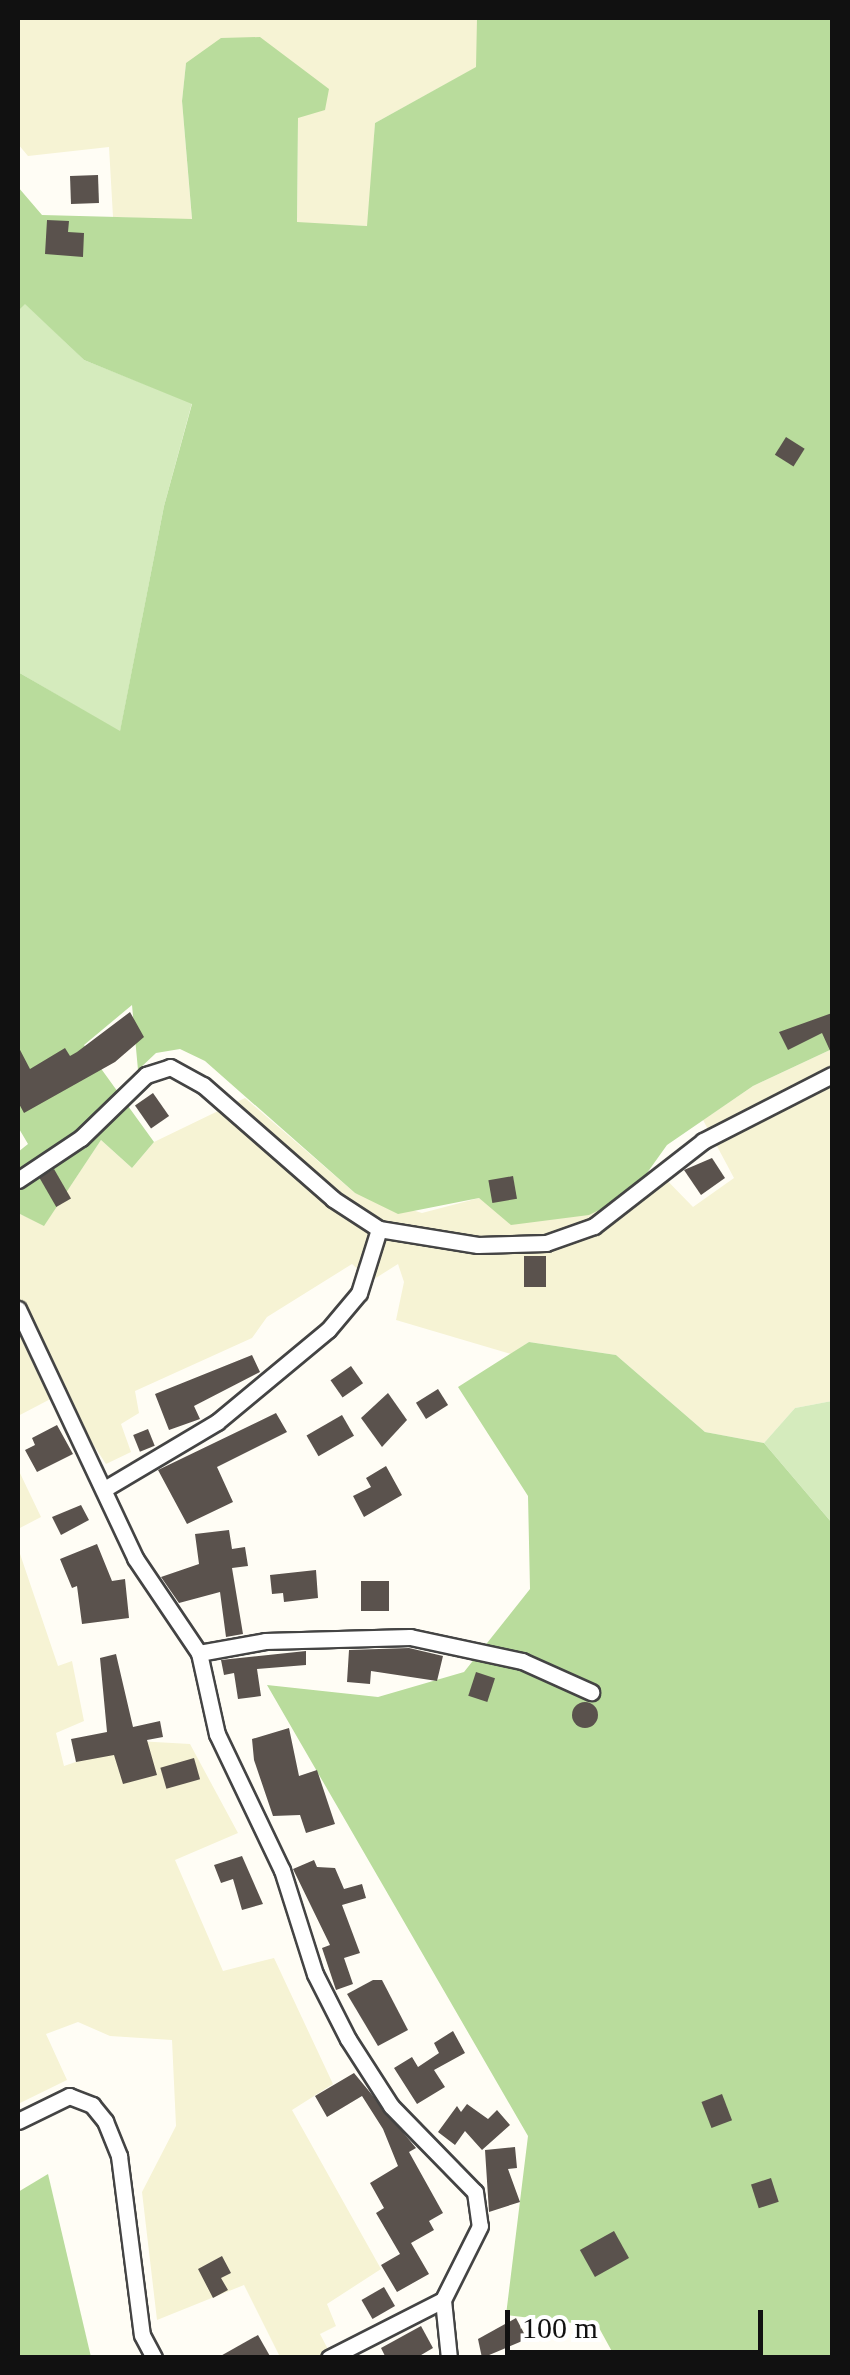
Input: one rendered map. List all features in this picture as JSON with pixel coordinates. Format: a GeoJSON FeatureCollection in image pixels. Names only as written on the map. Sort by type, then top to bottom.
{"type":"FeatureCollection","features":[{"type":"Feature","properties":{"kind":"street"},"geometry":{"type":"LineString","coordinates":[[18,1180],[82,1138],[146,1075],[170,1068],[203,1085],[334,1199],[379,1229],[478,1245],[568,1237],[616,1211],[729,1125],[832,1075]]}},
{"type":"Feature","properties":{"kind":"street"},"geometry":{"type":"LineString","coordinates":[[106,1488],[217,1422],[328,1330],[359,1292],[379,1229]]}},
{"type":"Feature","properties":{"kind":"street"},"geometry":{"type":"LineString","coordinates":[[18,1309],[144,1575],[199,1653],[216,1734],[282,1870],[315,1974],[348,2039],[391,2106],[469,2182],[477,2200],[480,2226],[442,2300],[449,2358]]}},
{"type":"Feature","properties":{"kind":"street"},"geometry":{"type":"LineString","coordinates":[[199,1653],[264,1642],[410,1637],[522,1660],[591,1692]]}},
{"type":"Feature","properties":{"kind":"street"},"geometry":{"type":"LineString","coordinates":[[18,2121],[69,2096],[92,2105],[105,2121],[129,2213],[142,2335],[154,2358]]}},
{"type":"Feature","properties":{"kind":"street"},"geometry":{"type":"LineString","coordinates":[[329,2358],[442,2300]]}},
{"type":"Feature","properties":{"kind":"shaded area"},"geometry":{"type":"Polygon","coordinates":[[[18,18],[477,18],[477,67],[375,123],[368,226],[297,223],[298,118],[186,63],[182,101],[192,220],[113,217],[109,147],[28,156],[18,144],[18,18]]]}},
{"type":"Feature","properties":{"kind":"shaded area"},"geometry":{"type":"Polygon","coordinates":[[[832,1049],[832,1401],[795,1408],[764,1443],[705,1432],[616,1355],[529,1342],[511,1354],[396,1320],[404,1282],[398,1264],[371,1281],[352,1264],[267,1317],[252,1338],[135,1391],[139,1413],[121,1424],[131,1452],[106,1464],[60,1394],[18,1416],[18,1213],[44,1225],[101,1140],[132,1168],[154,1142],[245,1098],[355,1193],[422,1213],[479,1198],[490,1206],[632,1194],[655,1168],[693,1207],[734,1178],[703,1120],[753,1086],[832,1049]]]}},
{"type":"Feature","properties":{"kind":"shaded area"},"geometry":{"type":"Polygon","coordinates":[[[18,1469],[41,1517],[18,1529],[18,1469]]]}},
{"type":"Feature","properties":{"kind":"shaded area"},"geometry":{"type":"Polygon","coordinates":[[[18,1548],[58,1666],[72,1661],[84,1721],[56,1733],[64,1766],[137,1741],[190,1744],[238,1833],[175,1860],[223,1971],[274,1958],[333,2084],[292,2110],[381,2269],[327,2304],[336,2326],[320,2334],[332,2357],[280,2357],[244,2285],[157,2320],[142,2192],[176,2126],[172,2040],[110,2036],[78,2022],[46,2034],[67,2080],[18,2104],[18,1548]]]}},
{"type":"Feature","properties":{"kind":"green space"},"geometry":{"type":"Polygon","coordinates":[[[477,18],[832,18],[832,1049],[753,1086],[667,1145],[632,1194],[589,1215],[511,1225],[479,1198],[398,1214],[355,1193],[205,1061],[180,1049],[156,1053],[138,1070],[132,1005],[84,1045],[154,1142],[132,1168],[101,1140],[44,1226],[18,1213],[18,1152],[28,1144],[18,1127],[18,672],[120,731],[164,506],[192,404],[84,360],[25,304],[18,311],[18,187],[42,215],[192,219],[182,101],[186,63],[221,38],[260,37],[329,89],[325,110],[298,118],[297,222],[367,226],[375,123],[476,67],[477,18]]]}},
{"type":"Feature","properties":{"kind":"green space"},"geometry":{"type":"Polygon","coordinates":[[[25,303],[84,360],[192,403],[164,506],[120,732],[18,672],[18,311],[25,303]]]}},
{"type":"Feature","properties":{"kind":"green space"},"geometry":{"type":"Polygon","coordinates":[[[529,1342],[616,1355],[705,1432],[764,1443],[832,1523],[832,2357],[615,2357],[598,2326],[506,2315],[528,2136],[267,1685],[378,1697],[464,1672],[530,1589],[528,1496],[458,1387],[529,1342]]]}},
{"type":"Feature","properties":{"kind":"green space"},"geometry":{"type":"Polygon","coordinates":[[[832,1401],[832,1523],[764,1443],[795,1408],[832,1401]]]}},
{"type":"Feature","properties":{"kind":"green space"},"geometry":{"type":"Polygon","coordinates":[[[48,2174],[91,2357],[18,2357],[18,2192],[48,2174]]]}},
{"type":"Feature","properties":{"kind":"building"},"geometry":{"type":"Polygon","coordinates":[[[98,175],[99,203],[71,204],[70,176],[98,175]]]}},
{"type":"Feature","properties":{"kind":"building"},"geometry":{"type":"Polygon","coordinates":[[[47,220],[69,221],[68,232],[84,233],[83,257],[45,254],[47,220]]]}},
{"type":"Feature","properties":{"kind":"building"},"geometry":{"type":"Polygon","coordinates":[[[786,437],[805,449],[794,466],[775,455],[786,437]]]}},
{"type":"Feature","properties":{"kind":"building"},"geometry":{"type":"Polygon","coordinates":[[[130,1012],[144,1037],[115,1062],[24,1113],[18,1102],[18,1046],[30,1069],[65,1048],[70,1056],[130,1012]]]}},
{"type":"Feature","properties":{"kind":"building"},"geometry":{"type":"Polygon","coordinates":[[[832,1013],[832,1055],[822,1033],[788,1050],[779,1032],[832,1013]]]}},
{"type":"Feature","properties":{"kind":"building"},"geometry":{"type":"Polygon","coordinates":[[[153,1093],[169,1116],[151,1129],[135,1106],[153,1093]]]}},
{"type":"Feature","properties":{"kind":"building"},"geometry":{"type":"Polygon","coordinates":[[[712,1158],[725,1178],[701,1195],[684,1170],[712,1158]]]}},
{"type":"Feature","properties":{"kind":"building"},"geometry":{"type":"Polygon","coordinates":[[[54,1169],[71,1198],[56,1207],[39,1178],[54,1169]]]}},
{"type":"Feature","properties":{"kind":"building"},"geometry":{"type":"Polygon","coordinates":[[[513,1176],[517,1199],[492,1203],[488,1180],[513,1176]]]}},
{"type":"Feature","properties":{"kind":"building"},"geometry":{"type":"Polygon","coordinates":[[[524,1256],[546,1256],[546,1287],[524,1287],[524,1256]]]}},
{"type":"Feature","properties":{"kind":"building"},"geometry":{"type":"Polygon","coordinates":[[[252,1355],[260,1372],[194,1406],[200,1419],[169,1430],[155,1394],[252,1355]]]}},
{"type":"Feature","properties":{"kind":"building"},"geometry":{"type":"Polygon","coordinates":[[[351,1366],[363,1383],[343,1398],[331,1380],[351,1366]]]}},
{"type":"Feature","properties":{"kind":"building"},"geometry":{"type":"Polygon","coordinates":[[[438,1389],[448,1405],[426,1419],[416,1403],[438,1389]]]}},
{"type":"Feature","properties":{"kind":"building"},"geometry":{"type":"Polygon","coordinates":[[[388,1393],[407,1420],[382,1447],[361,1418],[388,1393]]]}},
{"type":"Feature","properties":{"kind":"building"},"geometry":{"type":"Polygon","coordinates":[[[276,1413],[287,1432],[217,1467],[233,1502],[187,1524],[158,1470],[276,1413]]]}},
{"type":"Feature","properties":{"kind":"building"},"geometry":{"type":"Polygon","coordinates":[[[342,1415],[354,1436],[318,1456],[306,1436],[342,1415]]]}},
{"type":"Feature","properties":{"kind":"building"},"geometry":{"type":"Polygon","coordinates":[[[57,1425],[73,1454],[37,1472],[25,1450],[35,1445],[32,1438],[57,1425]]]}},
{"type":"Feature","properties":{"kind":"building"},"geometry":{"type":"Polygon","coordinates":[[[148,1429],[155,1446],[140,1452],[133,1435],[148,1429]]]}},
{"type":"Feature","properties":{"kind":"building"},"geometry":{"type":"Polygon","coordinates":[[[386,1466],[402,1495],[364,1517],[353,1496],[371,1487],[366,1478],[386,1466]]]}},
{"type":"Feature","properties":{"kind":"building"},"geometry":{"type":"Polygon","coordinates":[[[81,1505],[89,1520],[61,1535],[52,1517],[81,1505]]]}},
{"type":"Feature","properties":{"kind":"building"},"geometry":{"type":"Polygon","coordinates":[[[229,1530],[232,1549],[245,1547],[248,1566],[232,1568],[243,1634],[226,1637],[220,1592],[179,1603],[161,1577],[199,1564],[195,1534],[229,1530]]]}},
{"type":"Feature","properties":{"kind":"building"},"geometry":{"type":"Polygon","coordinates":[[[97,1544],[112,1581],[125,1579],[129,1618],[82,1624],[77,1586],[72,1588],[60,1559],[97,1544]]]}},
{"type":"Feature","properties":{"kind":"building"},"geometry":{"type":"Polygon","coordinates":[[[316,1570],[318,1598],[284,1602],[283,1593],[272,1594],[270,1575],[316,1570]]]}},
{"type":"Feature","properties":{"kind":"building"},"geometry":{"type":"Polygon","coordinates":[[[361,1581],[389,1581],[389,1611],[361,1611],[361,1581]]]}},
{"type":"Feature","properties":{"kind":"building"},"geometry":{"type":"Polygon","coordinates":[[[409,1648],[443,1656],[437,1681],[371,1671],[370,1684],[347,1682],[349,1650],[409,1648]]]}},
{"type":"Feature","properties":{"kind":"building"},"geometry":{"type":"Polygon","coordinates":[[[306,1651],[306,1665],[257,1669],[261,1696],[238,1699],[234,1673],[224,1675],[221,1660],[306,1651]]]}},
{"type":"Feature","properties":{"kind":"building"},"geometry":{"type":"Polygon","coordinates":[[[116,1654],[133,1727],[160,1721],[163,1737],[147,1740],[157,1775],[123,1784],[114,1755],[76,1762],[71,1739],[107,1732],[100,1658],[116,1654]]]}},
{"type":"Feature","properties":{"kind":"building"},"geometry":{"type":"Polygon","coordinates":[[[476,1672],[495,1678],[487,1702],[468,1696],[476,1672]]]}},
{"type":"Feature","properties":{"kind":"building"},"geometry":{"type":"Polygon","coordinates":[[[585,1702],[594,1706],[598,1715],[594,1724],[585,1728],[576,1724],[572,1715],[576,1706],[585,1702]]]}},
{"type":"Feature","properties":{"kind":"building"},"geometry":{"type":"Polygon","coordinates":[[[289,1728],[299,1776],[317,1770],[335,1824],[306,1833],[300,1815],[273,1816],[254,1760],[252,1739],[289,1728]]]}},
{"type":"Feature","properties":{"kind":"building"},"geometry":{"type":"Polygon","coordinates":[[[194,1758],[200,1779],[166,1789],[160,1768],[194,1758]]]}},
{"type":"Feature","properties":{"kind":"building"},"geometry":{"type":"Polygon","coordinates":[[[242,1856],[263,1904],[242,1910],[233,1879],[221,1883],[214,1865],[242,1856]]]}},
{"type":"Feature","properties":{"kind":"building"},"geometry":{"type":"Polygon","coordinates":[[[314,1860],[317,1867],[335,1868],[344,1889],[362,1884],[366,1898],[342,1905],[360,1953],[344,1958],[353,1984],[336,1990],[322,1948],[330,1945],[293,1869],[314,1860]]]}},
{"type":"Feature","properties":{"kind":"building"},"geometry":{"type":"Polygon","coordinates":[[[373,1980],[382,1980],[408,2030],[378,2046],[347,1994],[373,1980]]]}},
{"type":"Feature","properties":{"kind":"building"},"geometry":{"type":"Polygon","coordinates":[[[453,2031],[465,2053],[434,2070],[445,2087],[417,2104],[394,2068],[412,2057],[418,2067],[439,2053],[434,2043],[453,2031]]]}},
{"type":"Feature","properties":{"kind":"building"},"geometry":{"type":"Polygon","coordinates":[[[354,2073],[416,2148],[409,2152],[443,2213],[429,2221],[434,2230],[411,2243],[429,2274],[397,2292],[381,2265],[400,2254],[376,2213],[384,2208],[370,2183],[398,2166],[383,2129],[362,2096],[327,2117],[315,2096],[354,2073]]]}},
{"type":"Feature","properties":{"kind":"building"},"geometry":{"type":"Polygon","coordinates":[[[722,2094],[732,2120],[711,2128],[701,2102],[722,2094]]]}},
{"type":"Feature","properties":{"kind":"building"},"geometry":{"type":"Polygon","coordinates":[[[467,2104],[488,2119],[497,2110],[510,2125],[482,2150],[465,2131],[455,2145],[438,2132],[457,2106],[461,2112],[467,2104]]]}},
{"type":"Feature","properties":{"kind":"building"},"geometry":{"type":"Polygon","coordinates":[[[515,2147],[517,2168],[508,2169],[520,2202],[489,2212],[485,2150],[515,2147]]]}},
{"type":"Feature","properties":{"kind":"building"},"geometry":{"type":"Polygon","coordinates":[[[771,2178],[779,2202],[759,2208],[751,2184],[771,2178]]]}},
{"type":"Feature","properties":{"kind":"building"},"geometry":{"type":"Polygon","coordinates":[[[614,2231],[629,2258],[595,2277],[580,2250],[614,2231]]]}},
{"type":"Feature","properties":{"kind":"building"},"geometry":{"type":"Polygon","coordinates":[[[222,2256],[231,2273],[221,2278],[228,2290],[213,2298],[198,2269],[222,2256]]]}},
{"type":"Feature","properties":{"kind":"building"},"geometry":{"type":"Polygon","coordinates":[[[384,2287],[395,2306],[372,2319],[361,2300],[384,2287]]]}},
{"type":"Feature","properties":{"kind":"building"},"geometry":{"type":"Polygon","coordinates":[[[516,2318],[527,2339],[482,2358],[478,2339],[516,2318]]]}},
{"type":"Feature","properties":{"kind":"building"},"geometry":{"type":"Polygon","coordinates":[[[421,2326],[433,2348],[416,2358],[386,2358],[381,2348],[421,2326]]]}},
{"type":"Feature","properties":{"kind":"building"},"geometry":{"type":"Polygon","coordinates":[[[258,2335],[271,2358],[217,2358],[258,2335]]]}}]}
